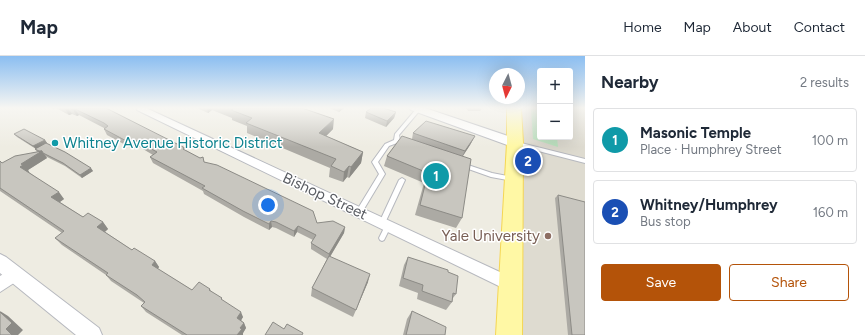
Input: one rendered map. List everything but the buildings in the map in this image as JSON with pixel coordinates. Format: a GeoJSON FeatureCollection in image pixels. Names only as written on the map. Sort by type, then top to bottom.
{"type":"FeatureCollection","features":[{"type":"Feature","properties":{"kind":"main road"},"geometry":{"type":"LineString","coordinates":[[509,335],[514,121]]}},
{"type":"Feature","properties":{"kind":"street","name":"Bishop Street"},"geometry":{"type":"LineString","coordinates":[[167,121],[510,284]]}},
{"type":"Feature","properties":{"kind":"street"},"geometry":{"type":"LineString","coordinates":[[453,121],[515,143]]}},
{"type":"Feature","properties":{"kind":"street"},"geometry":{"type":"LineString","coordinates":[[0,262],[92,335]]}},
{"type":"Feature","properties":{"kind":"street"},"geometry":{"type":"LineString","coordinates":[[0,286],[15,274]]}},
{"type":"Feature","properties":{"kind":"lane"},"geometry":{"type":"LineString","coordinates":[[397,141],[400,130],[407,121]]}},
{"type":"Feature","properties":{"kind":"lane"},"geometry":{"type":"LineString","coordinates":[[359,212],[382,174],[375,162],[387,145],[397,141],[410,146]]}},
{"type":"Feature","properties":{"kind":"lane"},"geometry":{"type":"LineString","coordinates":[[515,143],[585,161]]}},
{"type":"Feature","properties":{"kind":"lane"},"geometry":{"type":"LineString","coordinates":[[455,162],[491,175],[514,180]]}},
{"type":"Feature","properties":{"kind":"lane"},"geometry":{"type":"LineString","coordinates":[[382,238],[385,224],[402,180]]}},
{"type":"Feature","properties":{"kind":"shaded area","name":"Yale University"},"geometry":{"type":"Polygon","coordinates":[[[516,121],[537,121],[537,140],[573,140],[573,121],[585,121],[585,335],[509,335],[516,121]]]}},
{"type":"Feature","properties":{"kind":"green space"},"geometry":{"type":"Polygon","coordinates":[[[532,121],[537,121],[537,140],[557,140],[558,147],[533,139],[532,121]]]}},
{"type":"Feature","properties":{"kind":"place","name":"Whitney Avenue Historic District"},"geometry":{"type":"Point","coordinates":[55,143]}},
{"type":"Feature","properties":{"kind":"place","name":"Whitney/Humphrey"},"geometry":{"type":"Point","coordinates":[528,161]}},
{"type":"Feature","properties":{"kind":"place","name":"Masonic Temple"},"geometry":{"type":"Point","coordinates":[436,176]}},
{"type":"Feature","properties":{"kind":"place","name":"Yale University"},"geometry":{"type":"Point","coordinates":[548,236]}}]}
